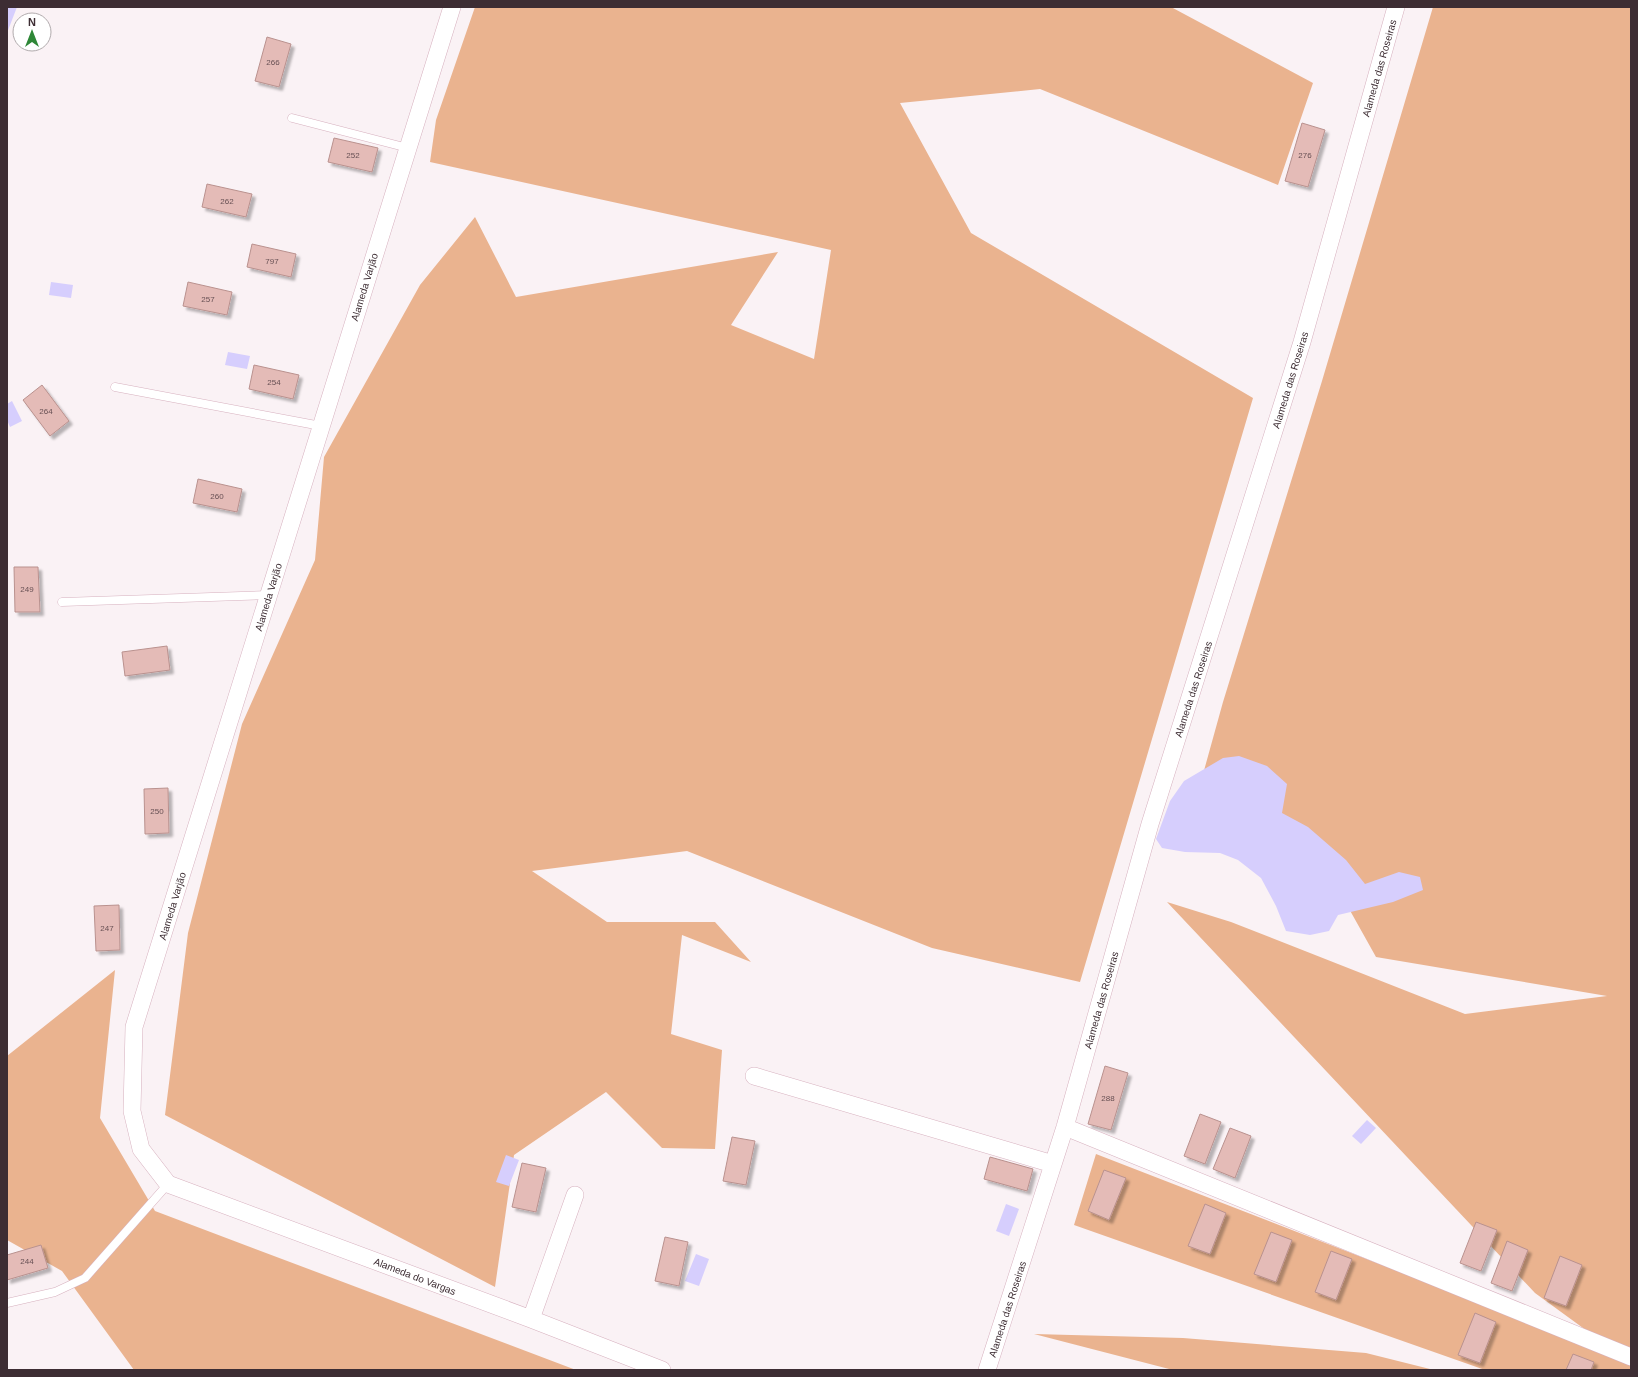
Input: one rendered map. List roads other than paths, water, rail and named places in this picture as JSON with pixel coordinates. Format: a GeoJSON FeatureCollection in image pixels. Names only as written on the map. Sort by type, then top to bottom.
{"type":"FeatureCollection","features":[{"type":"Feature","properties":{"kind":"street","name":"Alameda Varjão"},"geometry":{"type":"LineString","coordinates":[[168,1184],[141,1149],[132,1111],[134,1027],[452,7]]}},
{"type":"Feature","properties":{"kind":"street","name":"Alameda das Roseiras"},"geometry":{"type":"LineString","coordinates":[[987,1370],[1054,1164],[1150,824],[1302,342],[1396,7]]}},
{"type":"Feature","properties":{"kind":"street"},"geometry":{"type":"LineString","coordinates":[[754,1076],[1054,1164]]}},
{"type":"Feature","properties":{"kind":"street"},"geometry":{"type":"LineString","coordinates":[[1065,1127],[1631,1357]]}},
{"type":"Feature","properties":{"kind":"street","name":"Alameda do Vargas"},"geometry":{"type":"LineString","coordinates":[[168,1184],[531,1319],[662,1370]]}},
{"type":"Feature","properties":{"kind":"street"},"geometry":{"type":"LineString","coordinates":[[531,1319],[575,1195]]}},
{"type":"Feature","properties":{"kind":"lane"},"geometry":{"type":"LineString","coordinates":[[292,118],[408,148]]}},
{"type":"Feature","properties":{"kind":"lane"},"geometry":{"type":"LineString","coordinates":[[115,387],[321,426]]}},
{"type":"Feature","properties":{"kind":"lane"},"geometry":{"type":"LineString","coordinates":[[62,602],[269,595]]}},
{"type":"Feature","properties":{"kind":"lane"},"geometry":{"type":"LineString","coordinates":[[7,1303],[55,1292],[86,1278],[168,1184]]}}]}
